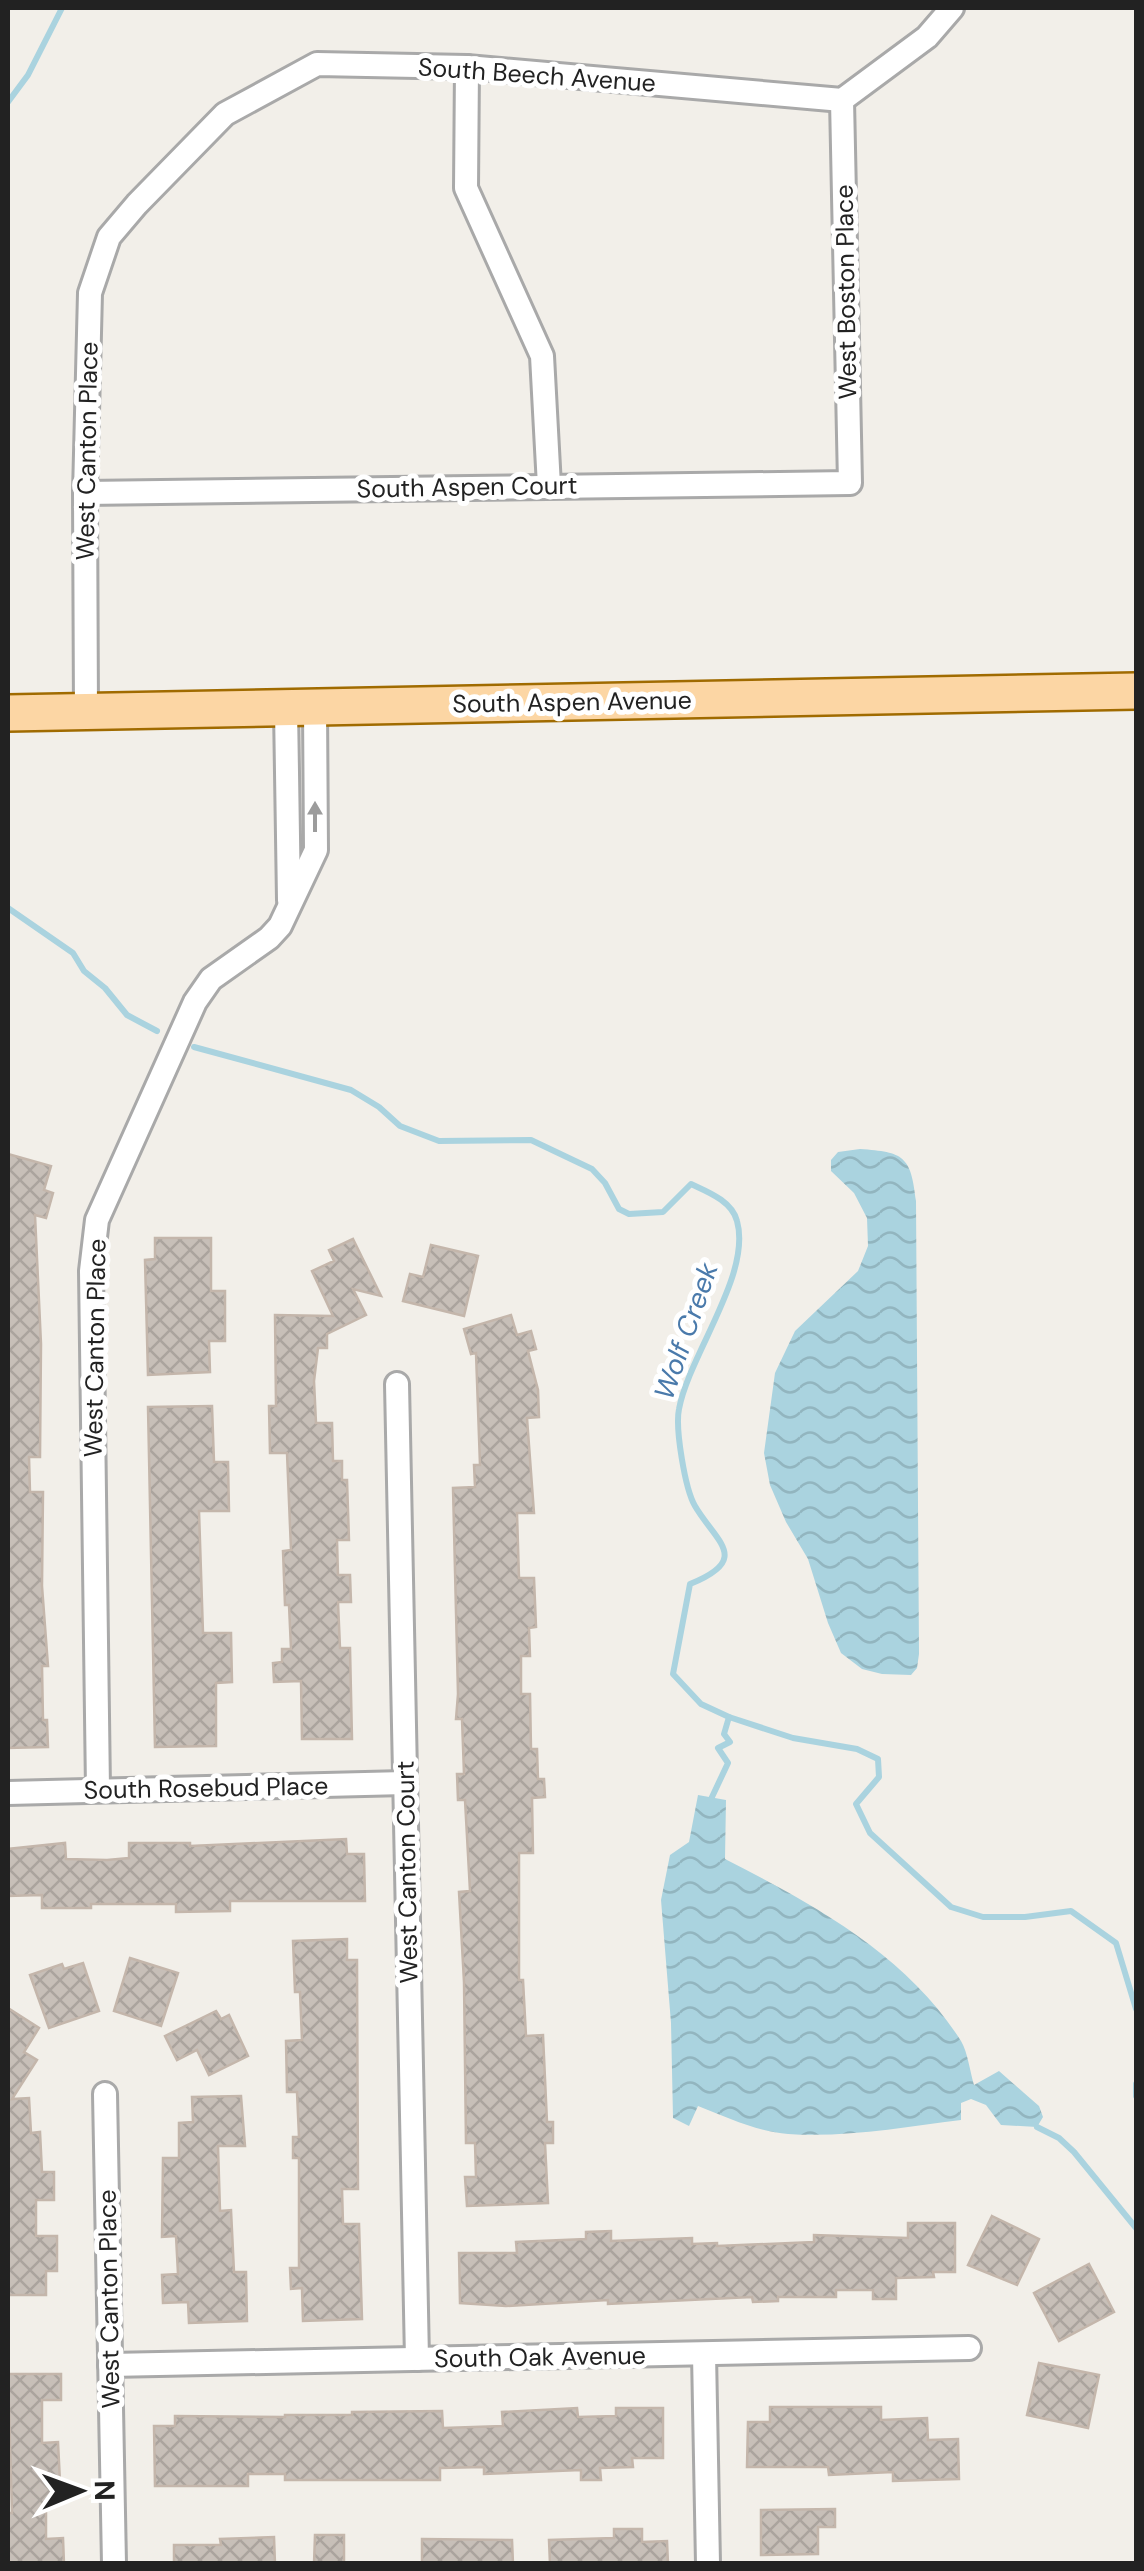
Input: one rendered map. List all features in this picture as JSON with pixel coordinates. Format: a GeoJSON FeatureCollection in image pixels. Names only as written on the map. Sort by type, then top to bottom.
{"type":"FeatureCollection","features":[{"type":"Feature","properties":{"kind":"main road","name":"South Aspen Avenue"},"geometry":{"type":"LineString","coordinates":[[8,713],[1136,691]]}},
{"type":"Feature","properties":{"kind":"street"},"geometry":{"type":"LineString","coordinates":[[842,100],[928,37],[952,8]]}},
{"type":"Feature","properties":{"kind":"street","name":"South Beech Avenue"},"geometry":{"type":"LineString","coordinates":[[137,204],[225,114],[317,64],[467,67],[842,100]]}},
{"type":"Feature","properties":{"kind":"street"},"geometry":{"type":"LineString","coordinates":[[467,67],[466,188],[542,356],[549,486]]}},
{"type":"Feature","properties":{"kind":"street","name":"West Boston Place"},"geometry":{"type":"LineString","coordinates":[[842,100],[850,483]]}},
{"type":"Feature","properties":{"kind":"street","name":"West Canton Place"},"geometry":{"type":"LineString","coordinates":[[86,712],[85,494],[90,293],[109,237],[137,204]]}},
{"type":"Feature","properties":{"kind":"street","name":"South Aspen Court"},"geometry":{"type":"LineString","coordinates":[[85,494],[850,483]]}},
{"type":"Feature","properties":{"kind":"street","name":"West Canton Place"},"geometry":{"type":"LineString","coordinates":[[98,1790],[92,1271],[97,1220],[195,1002],[211,979],[269,938],[289,909],[300,708]]}},
{"type":"Feature","properties":{"kind":"street","name":"West Canton Court"},"geometry":{"type":"LineString","coordinates":[[397,1384],[416,2359]]}},
{"type":"Feature","properties":{"kind":"street","name":"South Rosebud Place"},"geometry":{"type":"LineString","coordinates":[[8,1792],[406,1783]]}},
{"type":"Feature","properties":{"kind":"street","name":"West Canton Place"},"geometry":{"type":"LineString","coordinates":[[106,2094],[114,2564]]}},
{"type":"Feature","properties":{"kind":"street","name":"South Oak Avenue"},"geometry":{"type":"LineString","coordinates":[[110,2365],[969,2348]]}},
{"type":"Feature","properties":{"kind":"street"},"geometry":{"type":"LineString","coordinates":[[704,2354],[708,2564]]}},
{"type":"Feature","properties":{"kind":"water"},"geometry":{"type":"Polygon","coordinates":[[[838,1152],[887,1152],[903,1159],[911,1174],[916,1201],[919,1654],[917,1668],[911,1675],[862,1669],[841,1653],[808,1559],[770,1485],[764,1453],[775,1373],[795,1331],[858,1271],[868,1246],[867,1218],[854,1193],[831,1171],[831,1160],[838,1152]]]}},
{"type":"Feature","properties":{"kind":"water"},"geometry":{"type":"Polygon","coordinates":[[[698,1795],[726,1800],[725,1859],[824,1914],[886,1957],[939,2010],[961,2041],[974,2085],[999,2071],[1039,2106],[1043,2117],[1037,2127],[1001,2125],[986,2105],[971,2099],[961,2103],[961,2120],[853,2133],[776,2133],[698,2106],[689,2126],[673,2118],[671,2023],[661,1900],[670,1855],[689,1842],[698,1795]]]}},
{"type":"Feature","properties":{"kind":"building"},"geometry":{"type":"Polygon","coordinates":[[[8,1154],[51,1166],[44,1190],[53,1193],[46,1218],[35,1215],[41,1344],[40,1457],[29,1457],[30,1492],[43,1492],[42,1586],[48,1666],[42,1666],[43,1720],[47,1720],[48,1747],[8,1748],[8,1154]]]}},
{"type":"Feature","properties":{"kind":"building"},"geometry":{"type":"Polygon","coordinates":[[[155,1238],[211,1238],[211,1291],[225,1291],[225,1341],[209,1341],[210,1372],[148,1375],[145,1260],[155,1259],[155,1238]]]}},
{"type":"Feature","properties":{"kind":"building"},"geometry":{"type":"Polygon","coordinates":[[[353,1239],[381,1296],[353,1289],[366,1315],[327,1334],[327,1348],[318,1348],[314,1381],[316,1423],[332,1423],[333,1461],[342,1461],[342,1480],[347,1480],[349,1540],[337,1540],[338,1575],[350,1575],[351,1602],[338,1602],[340,1648],[350,1648],[352,1739],[302,1739],[301,1681],[274,1682],[273,1663],[282,1662],[282,1649],[291,1649],[283,1551],[291,1550],[287,1453],[270,1453],[269,1406],[276,1406],[275,1315],[333,1316],[312,1271],[334,1261],[329,1250],[353,1239]]]}},
{"type":"Feature","properties":{"kind":"building"},"geometry":{"type":"Polygon","coordinates":[[[431,1245],[478,1256],[464,1316],[403,1301],[410,1274],[423,1277],[431,1245]]]}},
{"type":"Feature","properties":{"kind":"building"},"geometry":{"type":"Polygon","coordinates":[[[511,1315],[517,1335],[531,1331],[536,1349],[528,1351],[538,1390],[539,1417],[527,1418],[534,1513],[517,1513],[519,1578],[534,1578],[536,1627],[529,1628],[530,1656],[521,1656],[521,1694],[530,1694],[531,1749],[537,1749],[538,1779],[544,1779],[545,1797],[532,1798],[533,1853],[519,1853],[519,1980],[523,1980],[526,2036],[543,2035],[547,2122],[553,2122],[553,2143],[545,2143],[548,2203],[467,2206],[465,2177],[476,2177],[475,2143],[466,2143],[459,1892],[470,1891],[465,1800],[458,1800],[457,1774],[464,1774],[462,1719],[456,1719],[453,1488],[475,1487],[474,1465],[480,1465],[476,1353],[471,1354],[464,1329],[511,1315]]]}},
{"type":"Feature","properties":{"kind":"building"},"geometry":{"type":"Polygon","coordinates":[[[212,1406],[214,1462],[228,1462],[229,1511],[199,1511],[203,1633],[231,1633],[232,1682],[216,1683],[216,1746],[155,1747],[148,1407],[212,1406]]]}},
{"type":"Feature","properties":{"kind":"building"},"geometry":{"type":"Polygon","coordinates":[[[346,1839],[347,1854],[364,1854],[365,1901],[230,1901],[230,1911],[176,1912],[176,1904],[42,1908],[42,1895],[8,1896],[8,1849],[65,1843],[66,1859],[107,1860],[129,1858],[129,1843],[190,1846],[346,1839]]]}},
{"type":"Feature","properties":{"kind":"building"},"geometry":{"type":"Polygon","coordinates":[[[347,1939],[347,1960],[357,1960],[358,2189],[342,2189],[343,2224],[359,2224],[362,2319],[303,2321],[302,2288],[291,2289],[290,2268],[299,2268],[299,2158],[293,2158],[293,2137],[299,2137],[297,2092],[287,2092],[286,2041],[302,2040],[293,1941],[347,1939]]]}},
{"type":"Feature","properties":{"kind":"building"},"geometry":{"type":"Polygon","coordinates":[[[130,1958],[178,1973],[161,2026],[114,2011],[130,1958]]]}},
{"type":"Feature","properties":{"kind":"building"},"geometry":{"type":"Polygon","coordinates":[[[83,1963],[99,2011],[49,2028],[30,1975],[62,1964],[64,1969],[83,1963]]]}},
{"type":"Feature","properties":{"kind":"building"},"geometry":{"type":"Polygon","coordinates":[[[8,2008],[39,2028],[24,2052],[37,2060],[12,2099],[29,2098],[31,2133],[40,2132],[42,2172],[54,2172],[54,2200],[36,2200],[36,2236],[57,2236],[57,2271],[46,2271],[46,2295],[8,2295],[8,2008]]]}},
{"type":"Feature","properties":{"kind":"building"},"geometry":{"type":"Polygon","coordinates":[[[216,2011],[221,2019],[229,2015],[248,2056],[209,2075],[197,2050],[177,2060],[165,2036],[216,2011]]]}},
{"type":"Feature","properties":{"kind":"building"},"geometry":{"type":"Polygon","coordinates":[[[241,2096],[245,2146],[218,2146],[220,2211],[231,2210],[234,2272],[246,2272],[247,2321],[189,2323],[188,2302],[163,2303],[162,2275],[178,2274],[176,2236],[162,2237],[163,2158],[179,2158],[179,2123],[193,2122],[192,2097],[241,2096]]]}},
{"type":"Feature","properties":{"kind":"building"},"geometry":{"type":"Polygon","coordinates":[[[992,2216],[1039,2239],[1017,2285],[968,2265],[992,2216]]]}},
{"type":"Feature","properties":{"kind":"building"},"geometry":{"type":"Polygon","coordinates":[[[908,2223],[955,2223],[955,2272],[896,2278],[896,2299],[873,2299],[873,2290],[836,2290],[836,2297],[778,2297],[778,2301],[753,2302],[752,2297],[608,2304],[608,2300],[506,2306],[460,2303],[459,2253],[517,2253],[516,2242],[586,2239],[586,2232],[611,2231],[611,2241],[692,2238],[692,2244],[717,2246],[814,2242],[814,2235],[908,2238],[908,2223]]]}},
{"type":"Feature","properties":{"kind":"building"},"geometry":{"type":"Polygon","coordinates":[[[1089,2264],[1114,2312],[1059,2341],[1034,2293],[1089,2264]]]}},
{"type":"Feature","properties":{"kind":"building"},"geometry":{"type":"Polygon","coordinates":[[[1039,2363],[1099,2375],[1088,2428],[1027,2415],[1039,2363]]]}},
{"type":"Feature","properties":{"kind":"building"},"geometry":{"type":"Polygon","coordinates":[[[8,2374],[61,2374],[61,2400],[42,2400],[42,2443],[58,2442],[61,2502],[46,2503],[46,2539],[63,2538],[64,2564],[8,2564],[8,2513],[12,2513],[8,2374]]]}},
{"type":"Feature","properties":{"kind":"building"},"geometry":{"type":"Polygon","coordinates":[[[770,2407],[881,2407],[881,2420],[927,2418],[928,2440],[958,2439],[959,2479],[893,2481],[893,2472],[829,2475],[828,2467],[747,2467],[748,2422],[770,2422],[770,2407]]]}},
{"type":"Feature","properties":{"kind":"building"},"geometry":{"type":"Polygon","coordinates":[[[577,2408],[578,2417],[616,2416],[616,2408],[663,2408],[663,2458],[632,2458],[633,2467],[600,2468],[601,2480],[581,2480],[581,2470],[484,2474],[484,2467],[440,2468],[440,2480],[285,2480],[285,2474],[248,2474],[248,2486],[155,2486],[154,2426],[175,2426],[175,2416],[285,2417],[442,2411],[443,2428],[503,2426],[502,2412],[577,2408]]]}},
{"type":"Feature","properties":{"kind":"building"},"geometry":{"type":"Polygon","coordinates":[[[835,2509],[835,2527],[818,2527],[818,2554],[761,2555],[761,2510],[835,2509]]]}},
{"type":"Feature","properties":{"kind":"building"},"geometry":{"type":"Polygon","coordinates":[[[614,2529],[642,2529],[642,2542],[667,2541],[668,2564],[550,2564],[549,2540],[614,2538],[614,2529]]]}},
{"type":"Feature","properties":{"kind":"building"},"geometry":{"type":"Polygon","coordinates":[[[315,2535],[344,2535],[344,2564],[314,2564],[315,2535]]]}},
{"type":"Feature","properties":{"kind":"building"},"geometry":{"type":"Polygon","coordinates":[[[274,2537],[275,2564],[174,2564],[174,2545],[221,2545],[220,2539],[274,2537]]]}},
{"type":"Feature","properties":{"kind":"building"},"geometry":{"type":"Polygon","coordinates":[[[422,2539],[512,2540],[513,2564],[422,2564],[422,2539]]]}},
{"type":"Feature","properties":{"kind":"waterway"},"geometry":{"type":"LineString","coordinates":[[8,102],[28,75],[62,8]]}},
{"type":"Feature","properties":{"kind":"waterway"},"geometry":{"type":"LineString","coordinates":[[8,908],[73,953],[84,971],[105,988],[127,1015],[157,1031]]}},
{"type":"Feature","properties":{"kind":"waterway","name":"Wolf Creek"},"geometry":{"type":"LineString","coordinates":[[194,1047],[351,1090],[400,1126],[439,1141],[531,1140],[592,1169],[619,1209],[629,1214],[663,1212],[691,1184],[730,1208],[737,1221],[736,1265],[685,1388],[678,1418],[691,1498],[724,1549],[724,1558],[709,1575],[690,1584],[673,1674],[701,1704],[729,1717],[793,1738],[857,1749],[878,1759],[879,1777],[856,1804],[870,1833],[951,1907],[983,1917],[1071,1911],[1116,1943],[1136,2009]]}},
{"type":"Feature","properties":{"kind":"waterway"},"geometry":{"type":"LineString","coordinates":[[712,1797],[728,1763],[718,1748],[730,1742],[724,1734],[729,1717]]}},
{"type":"Feature","properties":{"kind":"waterway","name":"Wolf Creek"},"geometry":{"type":"LineString","coordinates":[[1136,2084],[1136,2096]]}},
{"type":"Feature","properties":{"kind":"waterway"},"geometry":{"type":"LineString","coordinates":[[1037,2127],[1059,2138],[1074,2152],[1136,2228]]}}]}
